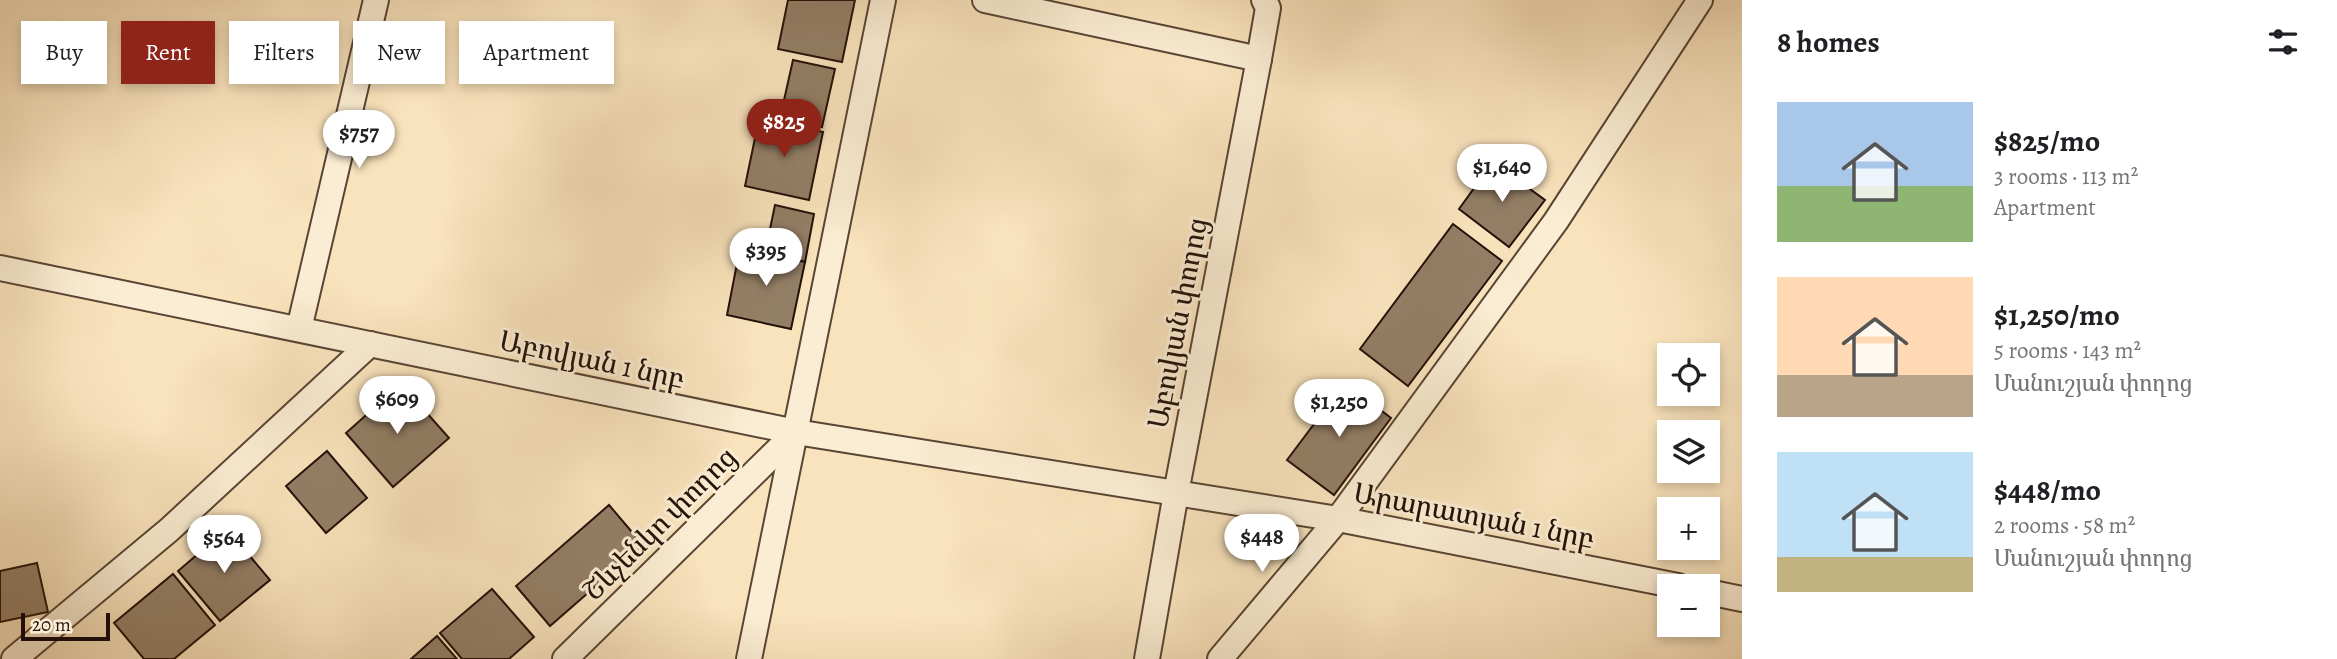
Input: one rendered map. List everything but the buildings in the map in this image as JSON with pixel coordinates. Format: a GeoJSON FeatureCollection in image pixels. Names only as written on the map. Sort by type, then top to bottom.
{"type":"FeatureCollection","features":[{"type":"Feature","properties":{"kind":"street"},"geometry":{"type":"LineString","coordinates":[[299,329],[376,0]]}},
{"type":"Feature","properties":{"kind":"street"},"geometry":{"type":"LineString","coordinates":[[749,659],[883,0]]}},
{"type":"Feature","properties":{"kind":"street"},"geometry":{"type":"LineString","coordinates":[[985,0],[1259,59]]}},
{"type":"Feature","properties":{"kind":"street"},"geometry":{"type":"LineString","coordinates":[[1220,659],[1338,519],[1556,221],[1700,0]]}},
{"type":"Feature","properties":{"kind":"street","name":"Աբովյան փողոց"},"geometry":{"type":"LineString","coordinates":[[1147,659],[1270,3]]}},
{"type":"Feature","properties":{"kind":"street","name":"Աբովյան 1 նրբ"},"geometry":{"type":"LineString","coordinates":[[0,268],[796,432],[1176,493]]}},
{"type":"Feature","properties":{"kind":"street"},"geometry":{"type":"LineString","coordinates":[[14,659],[169,530],[370,344]]}},
{"type":"Feature","properties":{"kind":"street","name":"Շևչենկո փողոց"},"geometry":{"type":"LineString","coordinates":[[565,659],[796,432]]}},
{"type":"Feature","properties":{"kind":"street","name":"Արարատյան 1 նրբ"},"geometry":{"type":"LineString","coordinates":[[1176,493],[1338,519],[1657,582]]}},
{"type":"Feature","properties":{"kind":"street"},"geometry":{"type":"LineString","coordinates":[[1720,594],[1740,596]]}}]}
